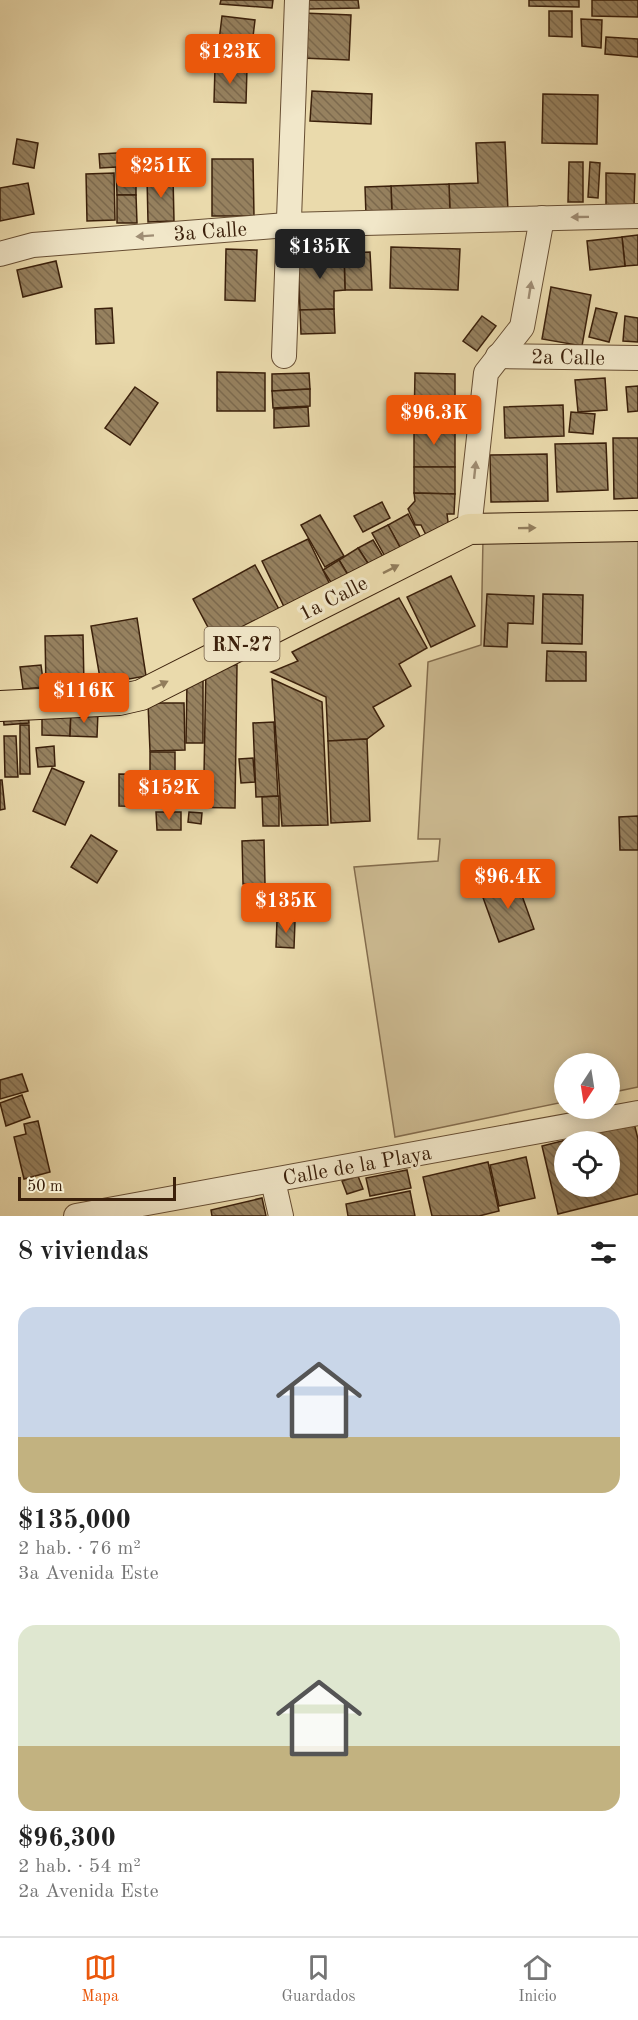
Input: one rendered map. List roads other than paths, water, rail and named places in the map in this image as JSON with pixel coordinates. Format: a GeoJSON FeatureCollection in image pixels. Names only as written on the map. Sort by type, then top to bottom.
{"type":"FeatureCollection","features":[{"type":"Feature","properties":{"kind":"main road","name":"1a Calle"},"geometry":{"type":"LineString","coordinates":[[0,706],[119,700],[141,695],[469,529],[638,526]]}},
{"type":"Feature","properties":{"kind":"street"},"geometry":{"type":"LineString","coordinates":[[284,356],[297,0]]}},
{"type":"Feature","properties":{"kind":"street","name":"3a Calle"},"geometry":{"type":"LineString","coordinates":[[0,254],[33,245],[287,225],[638,216]]}},
{"type":"Feature","properties":{"kind":"street"},"geometry":{"type":"LineString","coordinates":[[469,529],[486,373],[522,327],[542,218]]}},
{"type":"Feature","properties":{"kind":"street","name":"2a Calle"},"geometry":{"type":"LineString","coordinates":[[498,356],[638,358]]}},
{"type":"Feature","properties":{"kind":"street","name":"Calle de la Playa"},"geometry":{"type":"LineString","coordinates":[[76,1216],[638,1113]]}},
{"type":"Feature","properties":{"kind":"street"},"geometry":{"type":"LineString","coordinates":[[273,1181],[281,1216]]}}]}
